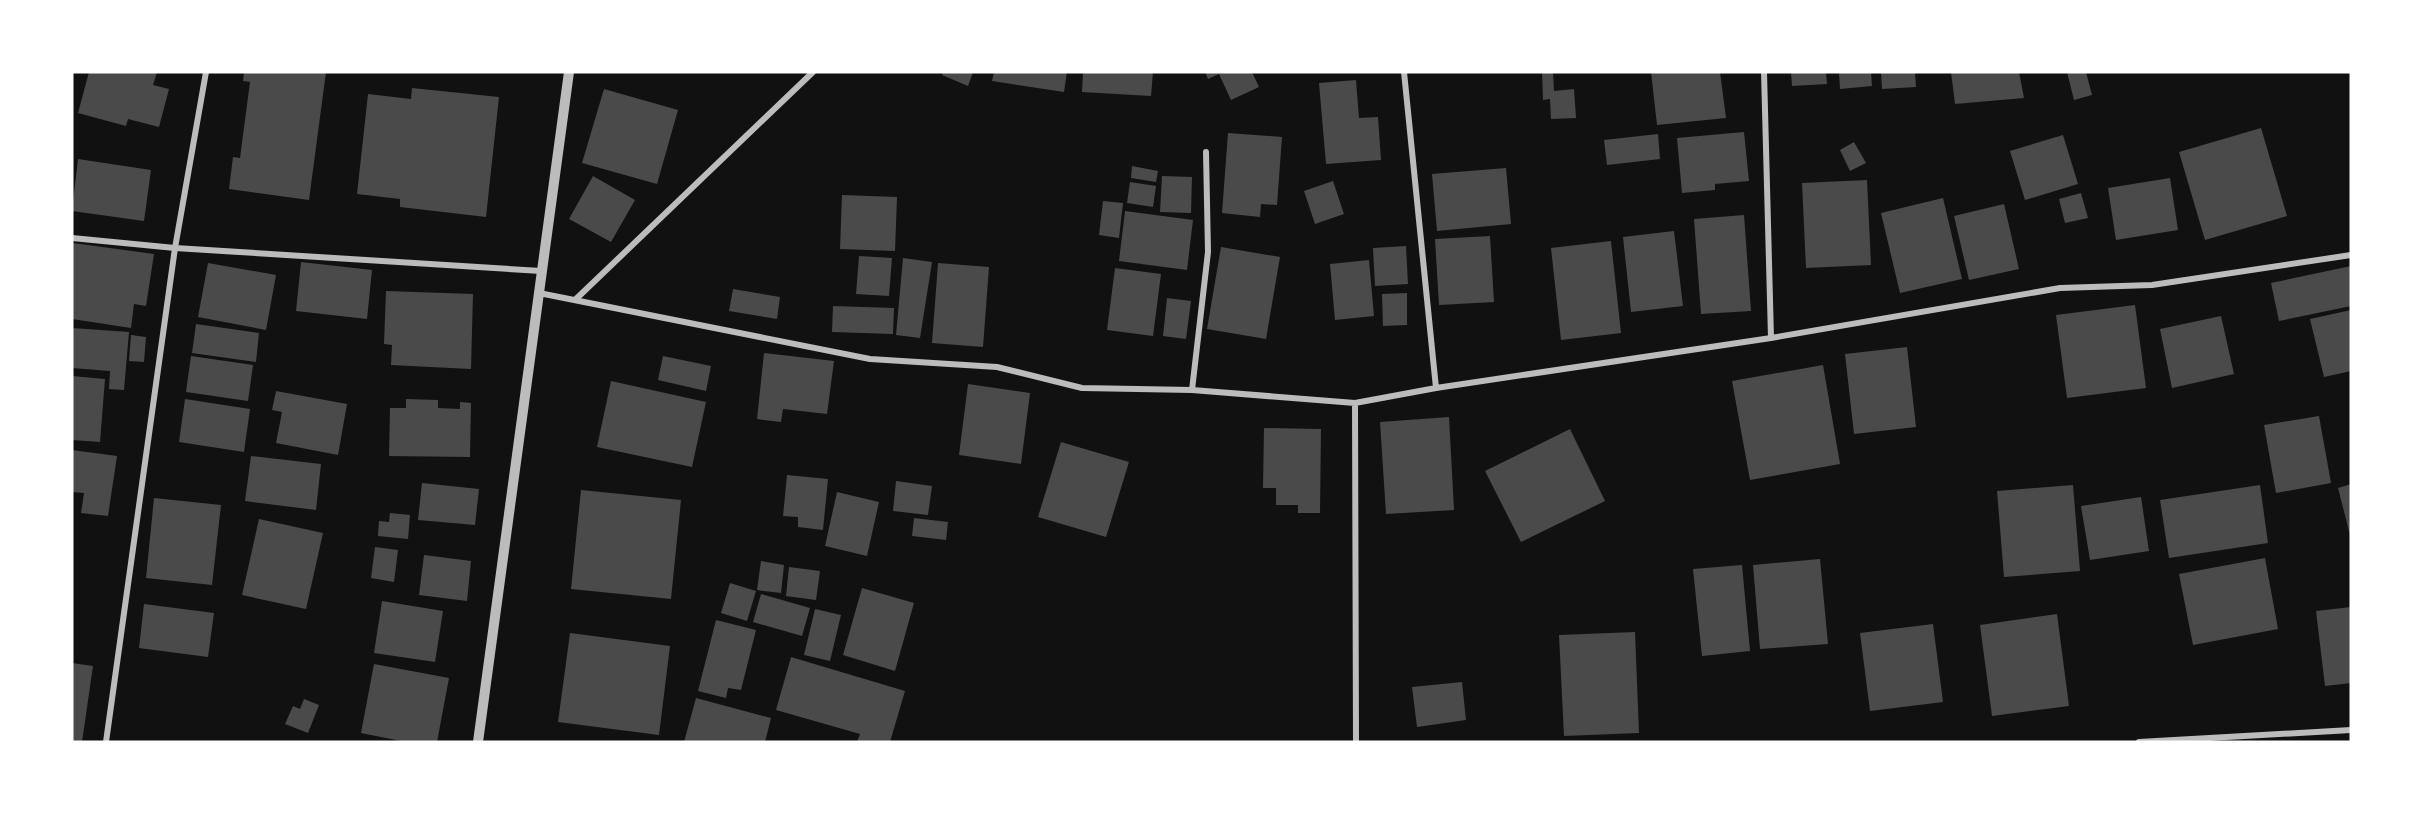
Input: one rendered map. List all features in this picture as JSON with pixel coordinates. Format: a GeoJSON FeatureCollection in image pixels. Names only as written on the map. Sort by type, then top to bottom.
{"type":"FeatureCollection","features":[{"type":"Feature","properties":{"kind":"street"},"geometry":{"type":"LineString","coordinates":[[106,742],[175,248],[206,72]]}},
{"type":"Feature","properties":{"kind":"street"},"geometry":{"type":"LineString","coordinates":[[478,742],[569,72]]}},
{"type":"Feature","properties":{"kind":"street"},"geometry":{"type":"LineString","coordinates":[[576,299],[813,72]]}},
{"type":"Feature","properties":{"kind":"street"},"geometry":{"type":"LineString","coordinates":[[1404,72],[1436,388]]}},
{"type":"Feature","properties":{"kind":"street"},"geometry":{"type":"LineString","coordinates":[[1764,72],[1771,338]]}},
{"type":"Feature","properties":{"kind":"street"},"geometry":{"type":"LineString","coordinates":[[1192,390],[1208,252],[1206,152]]}},
{"type":"Feature","properties":{"kind":"street"},"geometry":{"type":"LineString","coordinates":[[72,238],[175,248],[541,272]]}},
{"type":"Feature","properties":{"kind":"street"},"geometry":{"type":"LineString","coordinates":[[538,292],[870,359],[997,367],[1082,388],[1192,390],[1355,404],[1436,388],[1771,338],[2060,288],[2152,285],[2351,255]]}},
{"type":"Feature","properties":{"kind":"street"},"geometry":{"type":"LineString","coordinates":[[1355,404],[1356,742]]}},
{"type":"Feature","properties":{"kind":"street"},"geometry":{"type":"LineString","coordinates":[[2139,742],[2351,730]]}},
{"type":"Feature","properties":{"kind":"street"},"geometry":{"type":"LineString","coordinates":[[2304,734],[2305,742]]}},
{"type":"Feature","properties":{"kind":"building"},"geometry":{"type":"Polygon","coordinates":[[[89,72],[157,72],[153,85],[169,89],[159,127],[128,119],[126,126],[78,113],[89,72]]]}},
{"type":"Feature","properties":{"kind":"building"},"geometry":{"type":"Polygon","coordinates":[[[244,72],[326,72],[309,200],[229,189],[233,157],[240,158],[250,82],[243,81],[244,72]]]}},
{"type":"Feature","properties":{"kind":"building"},"geometry":{"type":"Polygon","coordinates":[[[943,72],[973,72],[968,86],[942,75],[943,72]]]}},
{"type":"Feature","properties":{"kind":"building"},"geometry":{"type":"Polygon","coordinates":[[[994,72],[1067,72],[1064,92],[992,81],[994,72]]]}},
{"type":"Feature","properties":{"kind":"building"},"geometry":{"type":"Polygon","coordinates":[[[1083,72],[1153,72],[1151,96],[1082,92],[1083,72]]]}},
{"type":"Feature","properties":{"kind":"building"},"geometry":{"type":"Polygon","coordinates":[[[1205,72],[1252,72],[1259,87],[1231,100],[1219,74],[1208,79],[1205,72]]]}},
{"type":"Feature","properties":{"kind":"building"},"geometry":{"type":"Polygon","coordinates":[[[1542,72],[1553,72],[1554,91],[1574,89],[1576,118],[1551,119],[1550,99],[1543,100],[1542,72]]]}},
{"type":"Feature","properties":{"kind":"building"},"geometry":{"type":"Polygon","coordinates":[[[1651,72],[1720,72],[1726,118],[1657,125],[1651,72]]]}},
{"type":"Feature","properties":{"kind":"building"},"geometry":{"type":"Polygon","coordinates":[[[1791,72],[1826,72],[1827,84],[1792,86],[1791,72]]]}},
{"type":"Feature","properties":{"kind":"building"},"geometry":{"type":"Polygon","coordinates":[[[1839,72],[1871,72],[1872,86],[1840,89],[1839,72]]]}},
{"type":"Feature","properties":{"kind":"building"},"geometry":{"type":"Polygon","coordinates":[[[1881,72],[1915,72],[1916,87],[1882,89],[1881,72]]]}},
{"type":"Feature","properties":{"kind":"building"},"geometry":{"type":"Polygon","coordinates":[[[1951,72],[2019,72],[2024,98],[1955,104],[1951,72]]]}},
{"type":"Feature","properties":{"kind":"building"},"geometry":{"type":"Polygon","coordinates":[[[2067,72],[2086,72],[2092,95],[2074,100],[2067,72]]]}},
{"type":"Feature","properties":{"kind":"building"},"geometry":{"type":"Polygon","coordinates":[[[1356,80],[1359,118],[1378,117],[1381,160],[1326,164],[1319,83],[1356,80]]]}},
{"type":"Feature","properties":{"kind":"building"},"geometry":{"type":"Polygon","coordinates":[[[412,88],[499,97],[486,217],[400,207],[400,199],[357,194],[368,94],[411,99],[412,88]]]}},
{"type":"Feature","properties":{"kind":"building"},"geometry":{"type":"Polygon","coordinates":[[[604,89],[678,110],[657,184],[582,163],[604,89]]]}},
{"type":"Feature","properties":{"kind":"building"},"geometry":{"type":"Polygon","coordinates":[[[2261,128],[2287,216],[2205,240],[2179,152],[2261,128]]]}},
{"type":"Feature","properties":{"kind":"building"},"geometry":{"type":"Polygon","coordinates":[[[1744,132],[1749,181],[1715,184],[1715,190],[1682,193],[1677,138],[1744,132]]]}},
{"type":"Feature","properties":{"kind":"building"},"geometry":{"type":"Polygon","coordinates":[[[1228,133],[1282,137],[1277,205],[1261,204],[1260,217],[1222,213],[1228,133]]]}},
{"type":"Feature","properties":{"kind":"building"},"geometry":{"type":"Polygon","coordinates":[[[1658,134],[1660,159],[1607,165],[1604,140],[1658,134]]]}},
{"type":"Feature","properties":{"kind":"building"},"geometry":{"type":"Polygon","coordinates":[[[2063,135],[2078,184],[2025,200],[2010,151],[2063,135]]]}},
{"type":"Feature","properties":{"kind":"building"},"geometry":{"type":"Polygon","coordinates":[[[1854,142],[1866,163],[1850,171],[1840,150],[1854,142]]]}},
{"type":"Feature","properties":{"kind":"building"},"geometry":{"type":"Polygon","coordinates":[[[78,159],[151,170],[144,221],[72,211],[78,159]]]}},
{"type":"Feature","properties":{"kind":"building"},"geometry":{"type":"Polygon","coordinates":[[[1132,166],[1158,171],[1156,182],[1131,178],[1132,166]]]}},
{"type":"Feature","properties":{"kind":"building"},"geometry":{"type":"Polygon","coordinates":[[[1506,168],[1511,224],[1437,231],[1432,174],[1506,168]]]}},
{"type":"Feature","properties":{"kind":"building"},"geometry":{"type":"Polygon","coordinates":[[[593,176],[635,200],[611,242],[569,219],[593,176]]]}},
{"type":"Feature","properties":{"kind":"building"},"geometry":{"type":"Polygon","coordinates":[[[1162,176],[1192,177],[1191,213],[1160,212],[1162,176]]]}},
{"type":"Feature","properties":{"kind":"building"},"geometry":{"type":"Polygon","coordinates":[[[2170,178],[2178,230],[2116,240],[2108,188],[2170,178]]]}},
{"type":"Feature","properties":{"kind":"building"},"geometry":{"type":"Polygon","coordinates":[[[1867,180],[1871,265],[1806,268],[1802,183],[1867,180]]]}},
{"type":"Feature","properties":{"kind":"building"},"geometry":{"type":"Polygon","coordinates":[[[1333,181],[1344,214],[1315,224],[1304,191],[1333,181]]]}},
{"type":"Feature","properties":{"kind":"building"},"geometry":{"type":"Polygon","coordinates":[[[1130,182],[1156,186],[1153,207],[1127,203],[1130,182]]]}},
{"type":"Feature","properties":{"kind":"building"},"geometry":{"type":"Polygon","coordinates":[[[2081,193],[2088,218],[2065,223],[2059,199],[2081,193]]]}},
{"type":"Feature","properties":{"kind":"building"},"geometry":{"type":"Polygon","coordinates":[[[842,195],[897,197],[895,251],[840,249],[842,195]]]}},
{"type":"Feature","properties":{"kind":"building"},"geometry":{"type":"Polygon","coordinates":[[[1943,198],[1962,279],[1900,293],[1881,213],[1943,198]]]}},
{"type":"Feature","properties":{"kind":"building"},"geometry":{"type":"Polygon","coordinates":[[[1103,201],[1123,203],[1119,238],[1099,235],[1103,201]]]}},
{"type":"Feature","properties":{"kind":"building"},"geometry":{"type":"Polygon","coordinates":[[[2004,204],[2019,269],[1969,280],[1954,216],[2004,204]]]}},
{"type":"Feature","properties":{"kind":"building"},"geometry":{"type":"Polygon","coordinates":[[[1125,211],[1193,220],[1187,270],[1119,261],[1125,211]]]}},
{"type":"Feature","properties":{"kind":"building"},"geometry":{"type":"Polygon","coordinates":[[[1744,215],[1751,311],[1701,314],[1694,219],[1744,215]]]}},
{"type":"Feature","properties":{"kind":"building"},"geometry":{"type":"Polygon","coordinates":[[[1674,231],[1683,306],[1631,312],[1623,237],[1674,231]]]}},
{"type":"Feature","properties":{"kind":"building"},"geometry":{"type":"Polygon","coordinates":[[[1490,236],[1494,302],[1439,305],[1435,239],[1490,236]]]}},
{"type":"Feature","properties":{"kind":"building"},"geometry":{"type":"Polygon","coordinates":[[[1611,241],[1621,333],[1561,340],[1551,248],[1611,241]]]}},
{"type":"Feature","properties":{"kind":"building"},"geometry":{"type":"Polygon","coordinates":[[[73,243],[154,254],[146,306],[134,304],[131,328],[72,319],[73,243]]]}},
{"type":"Feature","properties":{"kind":"building"},"geometry":{"type":"Polygon","coordinates":[[[1406,246],[1408,284],[1375,286],[1373,248],[1406,246]]]}},
{"type":"Feature","properties":{"kind":"building"},"geometry":{"type":"Polygon","coordinates":[[[1221,247],[1280,257],[1266,339],[1207,329],[1221,247]]]}},
{"type":"Feature","properties":{"kind":"building"},"geometry":{"type":"Polygon","coordinates":[[[859,256],[892,258],[889,296],[856,294],[859,256]]]}},
{"type":"Feature","properties":{"kind":"building"},"geometry":{"type":"Polygon","coordinates":[[[903,258],[932,262],[920,338],[896,335],[903,258]]]}},
{"type":"Feature","properties":{"kind":"building"},"geometry":{"type":"Polygon","coordinates":[[[1369,260],[1374,316],[1335,320],[1330,264],[1369,260]]]}},
{"type":"Feature","properties":{"kind":"building"},"geometry":{"type":"Polygon","coordinates":[[[301,262],[372,270],[367,319],[296,311],[301,262]]]}},
{"type":"Feature","properties":{"kind":"building"},"geometry":{"type":"Polygon","coordinates":[[[208,263],[276,275],[266,330],[198,317],[208,263]]]}},
{"type":"Feature","properties":{"kind":"building"},"geometry":{"type":"Polygon","coordinates":[[[938,263],[989,267],[983,347],[932,343],[938,263]]]}},
{"type":"Feature","properties":{"kind":"building"},"geometry":{"type":"Polygon","coordinates":[[[2351,266],[2351,306],[2279,321],[2271,283],[2351,266]]]}},
{"type":"Feature","properties":{"kind":"building"},"geometry":{"type":"Polygon","coordinates":[[[1115,268],[1161,274],[1153,336],[1107,330],[1115,268]]]}},
{"type":"Feature","properties":{"kind":"building"},"geometry":{"type":"Polygon","coordinates":[[[733,289],[780,297],[777,319],[729,311],[733,289]]]}},
{"type":"Feature","properties":{"kind":"building"},"geometry":{"type":"Polygon","coordinates":[[[386,291],[473,294],[471,369],[391,365],[392,345],[384,344],[386,291]]]}},
{"type":"Feature","properties":{"kind":"building"},"geometry":{"type":"Polygon","coordinates":[[[1407,293],[1407,325],[1383,326],[1382,294],[1407,293]]]}},
{"type":"Feature","properties":{"kind":"building"},"geometry":{"type":"Polygon","coordinates":[[[1167,298],[1191,301],[1186,339],[1163,336],[1167,298]]]}},
{"type":"Feature","properties":{"kind":"building"},"geometry":{"type":"Polygon","coordinates":[[[2135,305],[2146,388],[2067,398],[2056,315],[2135,305]]]}},
{"type":"Feature","properties":{"kind":"building"},"geometry":{"type":"Polygon","coordinates":[[[833,306],[894,308],[893,334],[832,332],[833,306]]]}},
{"type":"Feature","properties":{"kind":"building"},"geometry":{"type":"Polygon","coordinates":[[[2351,310],[2351,371],[2324,377],[2310,319],[2351,310]]]}},
{"type":"Feature","properties":{"kind":"building"},"geometry":{"type":"Polygon","coordinates":[[[2221,316],[2234,374],[2172,388],[2160,329],[2221,316]]]}},
{"type":"Feature","properties":{"kind":"building"},"geometry":{"type":"Polygon","coordinates":[[[196,324],[259,333],[256,362],[192,353],[196,324]]]}},
{"type":"Feature","properties":{"kind":"building"},"geometry":{"type":"Polygon","coordinates":[[[72,328],[129,332],[124,390],[109,389],[110,371],[72,368],[72,328]]]}},
{"type":"Feature","properties":{"kind":"building"},"geometry":{"type":"Polygon","coordinates":[[[131,335],[146,337],[144,362],[129,361],[131,335]]]}},
{"type":"Feature","properties":{"kind":"building"},"geometry":{"type":"Polygon","coordinates":[[[1907,347],[1916,427],[1854,434],[1845,354],[1907,347]]]}},
{"type":"Feature","properties":{"kind":"building"},"geometry":{"type":"Polygon","coordinates":[[[764,353],[834,361],[827,414],[783,409],[781,422],[757,419],[764,353]]]}},
{"type":"Feature","properties":{"kind":"building"},"geometry":{"type":"Polygon","coordinates":[[[191,356],[253,365],[248,401],[186,392],[191,356]]]}},
{"type":"Feature","properties":{"kind":"building"},"geometry":{"type":"Polygon","coordinates":[[[663,356],[711,366],[706,391],[658,380],[663,356]]]}},
{"type":"Feature","properties":{"kind":"building"},"geometry":{"type":"Polygon","coordinates":[[[1823,365],[1840,464],[1750,480],[1732,381],[1823,365]]]}},
{"type":"Feature","properties":{"kind":"building"},"geometry":{"type":"Polygon","coordinates":[[[72,376],[105,379],[100,442],[72,440],[72,376]]]}},
{"type":"Feature","properties":{"kind":"building"},"geometry":{"type":"Polygon","coordinates":[[[611,381],[706,402],[692,467],[597,447],[611,381]]]}},
{"type":"Feature","properties":{"kind":"building"},"geometry":{"type":"Polygon","coordinates":[[[968,384],[1030,393],[1021,464],[959,455],[968,384]]]}},
{"type":"Feature","properties":{"kind":"building"},"geometry":{"type":"Polygon","coordinates":[[[276,391],[347,404],[338,455],[276,443],[282,412],[272,410],[276,391]]]}},
{"type":"Feature","properties":{"kind":"building"},"geometry":{"type":"Polygon","coordinates":[[[185,399],[250,409],[244,452],[179,442],[185,399]]]}},
{"type":"Feature","properties":{"kind":"building"},"geometry":{"type":"Polygon","coordinates":[[[406,399],[438,400],[438,408],[460,409],[460,402],[471,403],[470,457],[389,456],[390,408],[406,408],[406,399]]]}},
{"type":"Feature","properties":{"kind":"building"},"geometry":{"type":"Polygon","coordinates":[[[2319,416],[2331,483],[2276,493],[2264,425],[2319,416]]]}},
{"type":"Feature","properties":{"kind":"building"},"geometry":{"type":"Polygon","coordinates":[[[1449,417],[1454,510],[1386,514],[1380,422],[1449,417]]]}},
{"type":"Feature","properties":{"kind":"building"},"geometry":{"type":"Polygon","coordinates":[[[1264,428],[1321,429],[1320,513],[1298,513],[1298,505],[1276,505],[1276,488],[1263,488],[1264,428]]]}},
{"type":"Feature","properties":{"kind":"building"},"geometry":{"type":"Polygon","coordinates":[[[1570,429],[1605,501],[1521,542],[1485,471],[1570,429]]]}},
{"type":"Feature","properties":{"kind":"building"},"geometry":{"type":"Polygon","coordinates":[[[1061,442],[1129,462],[1106,537],[1038,517],[1061,442]]]}},
{"type":"Feature","properties":{"kind":"building"},"geometry":{"type":"Polygon","coordinates":[[[72,450],[117,456],[108,516],[81,513],[84,493],[72,492],[72,450]]]}},
{"type":"Feature","properties":{"kind":"building"},"geometry":{"type":"Polygon","coordinates":[[[251,456],[321,464],[316,510],[245,501],[251,456]]]}},
{"type":"Feature","properties":{"kind":"building"},"geometry":{"type":"Polygon","coordinates":[[[787,475],[828,479],[823,530],[798,527],[798,517],[783,516],[787,475]]]}},
{"type":"Feature","properties":{"kind":"building"},"geometry":{"type":"Polygon","coordinates":[[[896,481],[932,486],[928,515],[893,511],[896,481]]]}},
{"type":"Feature","properties":{"kind":"building"},"geometry":{"type":"Polygon","coordinates":[[[422,483],[479,489],[475,525],[418,520],[422,483]]]}},
{"type":"Feature","properties":{"kind":"building"},"geometry":{"type":"Polygon","coordinates":[[[2351,484],[2351,535],[2350,535],[2338,488],[2351,484]]]}},
{"type":"Feature","properties":{"kind":"building"},"geometry":{"type":"Polygon","coordinates":[[[2073,485],[2080,571],[2004,577],[1997,491],[2073,485]]]}},
{"type":"Feature","properties":{"kind":"building"},"geometry":{"type":"Polygon","coordinates":[[[2260,485],[2268,543],[2169,558],[2160,500],[2260,485]]]}},
{"type":"Feature","properties":{"kind":"building"},"geometry":{"type":"Polygon","coordinates":[[[581,490],[681,500],[671,599],[571,589],[581,490]]]}},
{"type":"Feature","properties":{"kind":"building"},"geometry":{"type":"Polygon","coordinates":[[[837,492],[879,502],[867,556],[825,546],[837,492]]]}},
{"type":"Feature","properties":{"kind":"building"},"geometry":{"type":"Polygon","coordinates":[[[2141,497],[2149,551],[2090,560],[2081,506],[2141,497]]]}},
{"type":"Feature","properties":{"kind":"building"},"geometry":{"type":"Polygon","coordinates":[[[154,498],[221,505],[212,585],[146,578],[154,498]]]}},
{"type":"Feature","properties":{"kind":"building"},"geometry":{"type":"Polygon","coordinates":[[[390,513],[410,515],[408,539],[378,536],[379,521],[389,522],[390,513]]]}},
{"type":"Feature","properties":{"kind":"building"},"geometry":{"type":"Polygon","coordinates":[[[914,518],[948,522],[946,540],[912,536],[914,518]]]}},
{"type":"Feature","properties":{"kind":"building"},"geometry":{"type":"Polygon","coordinates":[[[259,519],[323,533],[306,609],[242,595],[259,519]]]}},
{"type":"Feature","properties":{"kind":"building"},"geometry":{"type":"Polygon","coordinates":[[[375,547],[398,550],[394,582],[371,578],[375,547]]]}},
{"type":"Feature","properties":{"kind":"building"},"geometry":{"type":"Polygon","coordinates":[[[424,555],[471,561],[467,601],[419,595],[424,555]]]}},
{"type":"Feature","properties":{"kind":"building"},"geometry":{"type":"Polygon","coordinates":[[[2265,558],[2278,629],[2193,645],[2179,574],[2265,558]]]}},
{"type":"Feature","properties":{"kind":"building"},"geometry":{"type":"Polygon","coordinates":[[[1820,559],[1828,644],[1760,649],[1753,565],[1820,559]]]}},
{"type":"Feature","properties":{"kind":"building"},"geometry":{"type":"Polygon","coordinates":[[[761,561],[784,565],[781,593],[757,590],[761,561]]]}},
{"type":"Feature","properties":{"kind":"building"},"geometry":{"type":"Polygon","coordinates":[[[1742,565],[1750,651],[1702,656],[1693,569],[1742,565]]]}},
{"type":"Feature","properties":{"kind":"building"},"geometry":{"type":"Polygon","coordinates":[[[789,567],[820,571],[816,600],[786,596],[789,567]]]}},
{"type":"Feature","properties":{"kind":"building"},"geometry":{"type":"Polygon","coordinates":[[[730,583],[756,591],[747,621],[721,613],[730,583]]]}},
{"type":"Feature","properties":{"kind":"building"},"geometry":{"type":"Polygon","coordinates":[[[862,588],[914,603],[895,671],[843,655],[862,588]]]}},
{"type":"Feature","properties":{"kind":"building"},"geometry":{"type":"Polygon","coordinates":[[[761,594],[810,608],[802,636],[753,622],[761,594]]]}},
{"type":"Feature","properties":{"kind":"building"},"geometry":{"type":"Polygon","coordinates":[[[382,601],[443,611],[435,662],[374,653],[382,601]]]}},
{"type":"Feature","properties":{"kind":"building"},"geometry":{"type":"Polygon","coordinates":[[[144,604],[214,613],[208,657],[139,648],[144,604]]]}},
{"type":"Feature","properties":{"kind":"building"},"geometry":{"type":"Polygon","coordinates":[[[2351,607],[2351,683],[2325,686],[2316,611],[2351,607]]]}},
{"type":"Feature","properties":{"kind":"building"},"geometry":{"type":"Polygon","coordinates":[[[815,609],[841,615],[830,661],[804,655],[815,609]]]}},
{"type":"Feature","properties":{"kind":"building"},"geometry":{"type":"Polygon","coordinates":[[[2057,614],[2069,706],[1992,716],[1980,625],[2057,614]]]}},
{"type":"Feature","properties":{"kind":"building"},"geometry":{"type":"Polygon","coordinates":[[[716,620],[756,630],[741,690],[728,688],[726,698],[698,691],[716,620]]]}},
{"type":"Feature","properties":{"kind":"building"},"geometry":{"type":"Polygon","coordinates":[[[1933,624],[1943,702],[1870,711],[1860,633],[1933,624]]]}},
{"type":"Feature","properties":{"kind":"building"},"geometry":{"type":"Polygon","coordinates":[[[1635,632],[1639,733],[1564,736],[1559,635],[1635,632]]]}},
{"type":"Feature","properties":{"kind":"building"},"geometry":{"type":"Polygon","coordinates":[[[570,633],[670,646],[659,735],[558,722],[570,633]]]}},
{"type":"Feature","properties":{"kind":"building"},"geometry":{"type":"Polygon","coordinates":[[[791,657],[905,691],[890,742],[857,742],[860,734],[776,710],[791,657]]]}},
{"type":"Feature","properties":{"kind":"building"},"geometry":{"type":"Polygon","coordinates":[[[72,663],[93,666],[82,742],[72,742],[72,663]]]}},
{"type":"Feature","properties":{"kind":"building"},"geometry":{"type":"Polygon","coordinates":[[[374,664],[449,678],[437,742],[406,742],[361,733],[374,664]]]}},
{"type":"Feature","properties":{"kind":"building"},"geometry":{"type":"Polygon","coordinates":[[[1462,682],[1466,720],[1417,727],[1412,687],[1462,682]]]}},
{"type":"Feature","properties":{"kind":"building"},"geometry":{"type":"Polygon","coordinates":[[[696,698],[771,718],[765,742],[684,742],[696,698]]]}},
{"type":"Feature","properties":{"kind":"building"},"geometry":{"type":"Polygon","coordinates":[[[304,699],[319,705],[308,733],[285,724],[293,706],[300,709],[304,699]]]}}]}
